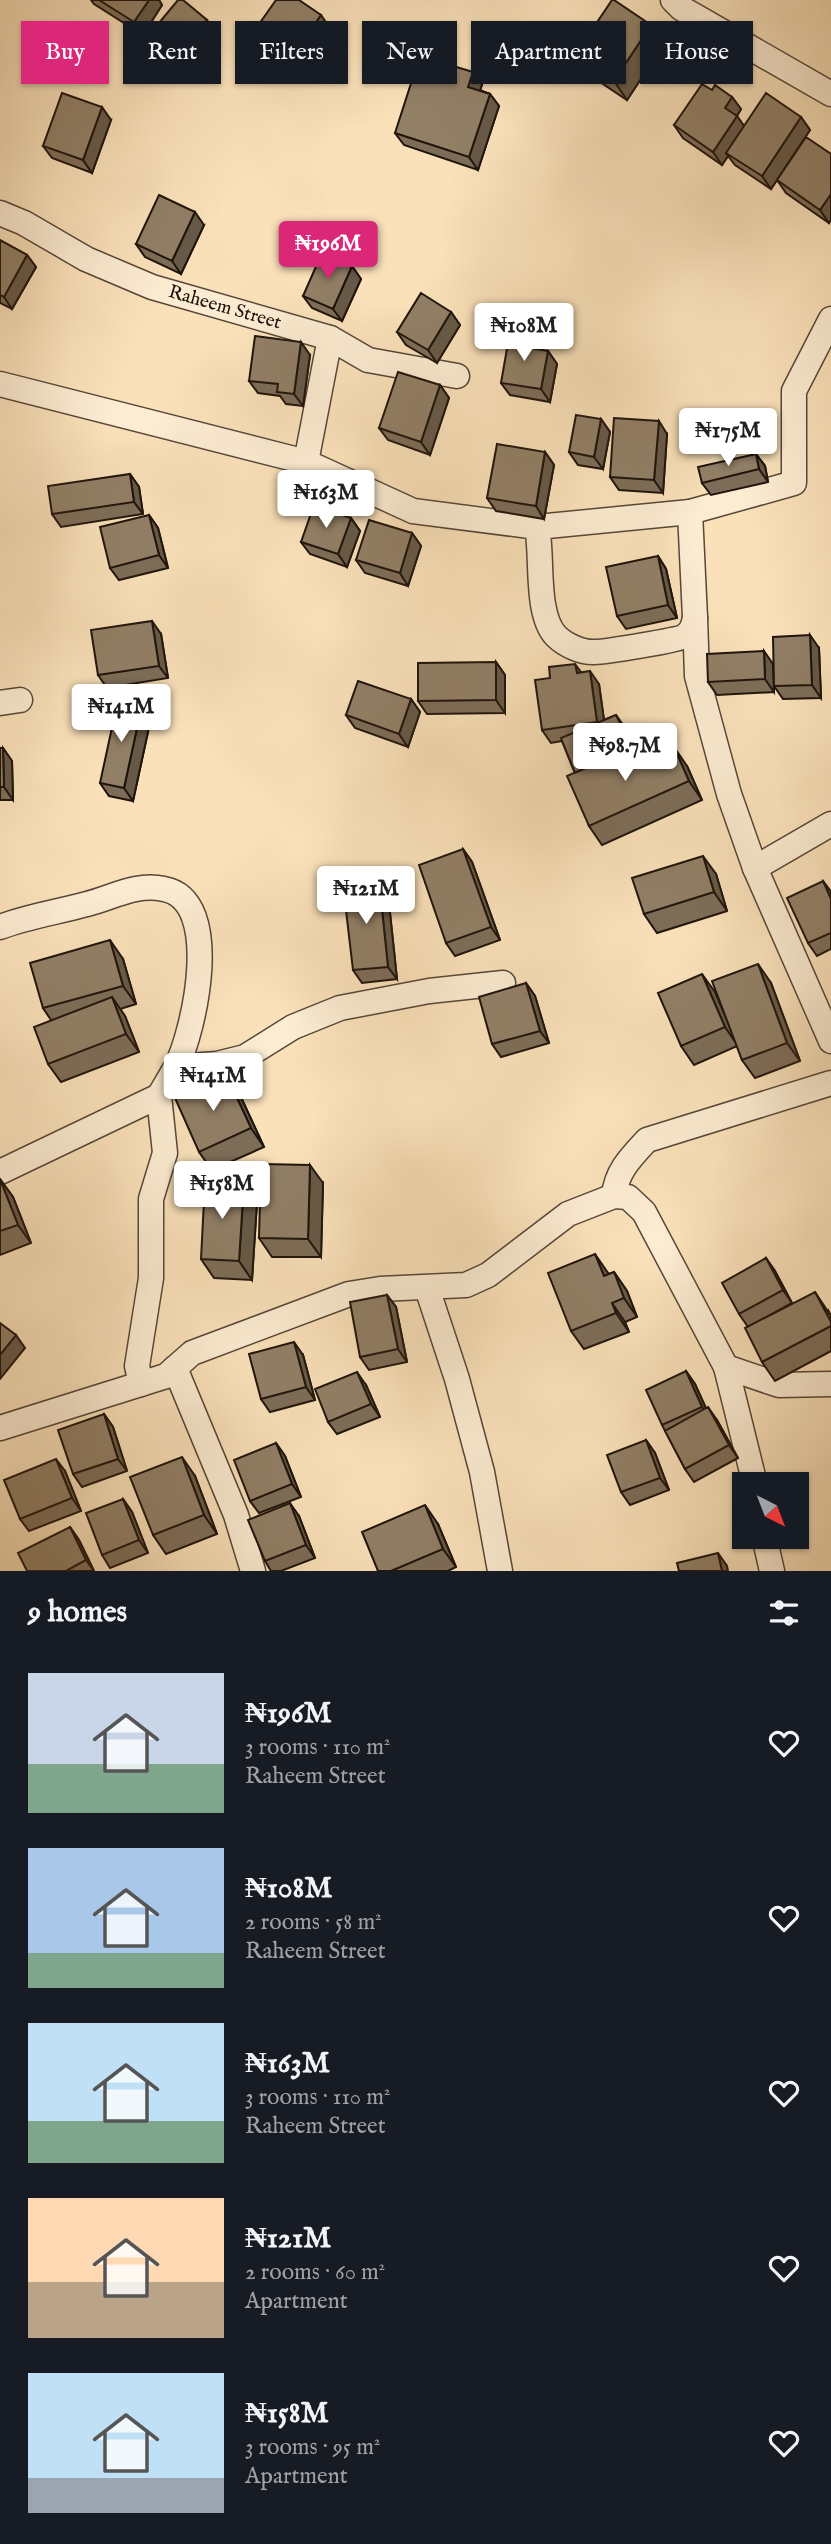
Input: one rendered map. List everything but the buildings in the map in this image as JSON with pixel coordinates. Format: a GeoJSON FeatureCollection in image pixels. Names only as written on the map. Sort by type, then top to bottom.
{"type":"FeatureCollection","features":[{"type":"Feature","properties":{"kind":"street"},"geometry":{"type":"LineString","coordinates":[[673,0],[693,15],[831,94]]}},
{"type":"Feature","properties":{"kind":"street","name":"Raheem Street"},"geometry":{"type":"LineString","coordinates":[[0,213],[24,223],[86,259],[152,287],[330,338],[368,360],[457,376]]}},
{"type":"Feature","properties":{"kind":"street"},"geometry":{"type":"LineString","coordinates":[[0,384],[137,422],[306,462],[413,511],[537,527],[690,512],[794,483],[794,391],[831,319]]}},
{"type":"Feature","properties":{"kind":"street"},"geometry":{"type":"LineString","coordinates":[[306,462],[330,338]]}},
{"type":"Feature","properties":{"kind":"street"},"geometry":{"type":"LineString","coordinates":[[690,512],[697,676],[729,794],[755,868],[831,1041]]}},
{"type":"Feature","properties":{"kind":"street"},"geometry":{"type":"LineString","coordinates":[[537,527],[544,618],[556,636],[572,648],[594,652],[674,640],[692,630],[695,618]]}},
{"type":"Feature","properties":{"kind":"street"},"geometry":{"type":"LineString","coordinates":[[755,868],[831,824]]}},
{"type":"Feature","properties":{"kind":"street"},"geometry":{"type":"LineString","coordinates":[[0,926],[30,915],[90,904],[143,886],[168,889],[186,903],[196,920],[201,943],[190,1029],[176,1067],[159,1096],[0,1172]]}},
{"type":"Feature","properties":{"kind":"street"},"geometry":{"type":"LineString","coordinates":[[176,1067],[217,1064],[245,1057],[293,1027],[340,1008],[429,991],[503,983]]}},
{"type":"Feature","properties":{"kind":"street"},"geometry":{"type":"LineString","coordinates":[[614,1196],[615,1184],[625,1164],[647,1140],[831,1083]]}},
{"type":"Feature","properties":{"kind":"street"},"geometry":{"type":"LineString","coordinates":[[141,1384],[137,1366],[151,1278],[151,1199],[165,1153],[159,1096]]}},
{"type":"Feature","properties":{"kind":"street"},"geometry":{"type":"LineString","coordinates":[[0,1428],[166,1376],[192,1353],[349,1294],[380,1289],[466,1285],[488,1275],[568,1214],[614,1196],[628,1198],[644,1212],[726,1367],[752,1472]]}},
{"type":"Feature","properties":{"kind":"street"},"geometry":{"type":"LineString","coordinates":[[427,1288],[457,1379],[482,1472],[500,1571]]}},
{"type":"Feature","properties":{"kind":"street"},"geometry":{"type":"LineString","coordinates":[[726,1367],[779,1385],[831,1384]]}},
{"type":"Feature","properties":{"kind":"street"},"geometry":{"type":"LineString","coordinates":[[175,1368],[236,1515],[253,1571]]}},
{"type":"Feature","properties":{"kind":"street"},"geometry":{"type":"LineString","coordinates":[[767,1549],[772,1571]]}}]}
